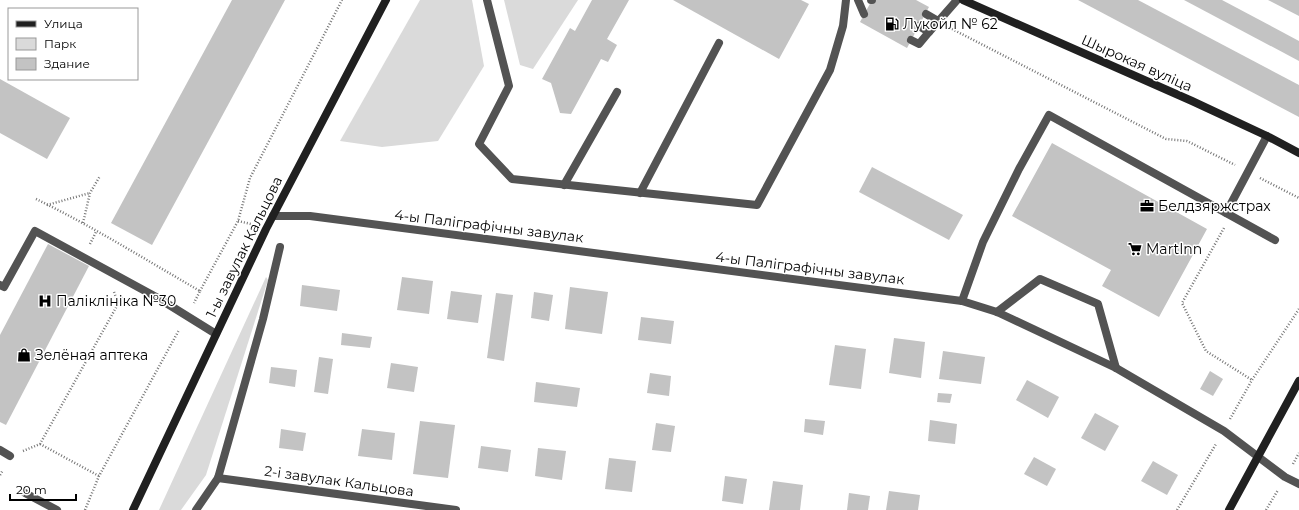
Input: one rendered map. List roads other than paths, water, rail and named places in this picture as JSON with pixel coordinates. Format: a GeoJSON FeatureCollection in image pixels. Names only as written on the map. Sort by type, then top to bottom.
{"type":"FeatureCollection","features":[{"type":"Feature","properties":{"kind":"street","name":"1-ы завулак Кальцова"},"geometry":{"type":"LineString","coordinates":[[133,510],[273,216],[386,0]]}},
{"type":"Feature","properties":{"kind":"street"},"geometry":{"type":"LineString","coordinates":[[487,0],[509,86],[479,144],[512,179],[757,205],[830,70],[842,26],[846,0]]}},
{"type":"Feature","properties":{"kind":"street"},"geometry":{"type":"LineString","coordinates":[[858,0],[864,14]]}},
{"type":"Feature","properties":{"kind":"street"},"geometry":{"type":"LineString","coordinates":[[911,40],[919,44],[957,0]]}},
{"type":"Feature","properties":{"kind":"street","name":"Шырокая вуліца"},"geometry":{"type":"LineString","coordinates":[[963,0],[1267,136],[1299,153]]}},
{"type":"Feature","properties":{"kind":"street"},"geometry":{"type":"LineString","coordinates":[[926,14],[938,21]]}},
{"type":"Feature","properties":{"kind":"street"},"geometry":{"type":"LineString","coordinates":[[919,26],[929,32]]}},
{"type":"Feature","properties":{"kind":"street"},"geometry":{"type":"LineString","coordinates":[[640,192],[719,43]]}},
{"type":"Feature","properties":{"kind":"street"},"geometry":{"type":"LineString","coordinates":[[564,184],[617,92]]}},
{"type":"Feature","properties":{"kind":"street"},"geometry":{"type":"LineString","coordinates":[[962,301],[983,242],[1019,168],[1048,116],[1275,240]]}},
{"type":"Feature","properties":{"kind":"street"},"geometry":{"type":"LineString","coordinates":[[1226,213],[1267,136]]}},
{"type":"Feature","properties":{"kind":"street","name":"4-ы Паліграфічны завулак"},"geometry":{"type":"LineString","coordinates":[[273,216],[310,216],[962,301],[997,312],[1116,368],[1224,431],[1286,477],[1299,484]]}},
{"type":"Feature","properties":{"kind":"street"},"geometry":{"type":"LineString","coordinates":[[0,285],[4,287],[36,231],[130,282],[187,315],[216,334]]}},
{"type":"Feature","properties":{"kind":"street"},"geometry":{"type":"LineString","coordinates":[[196,510],[218,478],[263,319],[280,247]]}},
{"type":"Feature","properties":{"kind":"street"},"geometry":{"type":"LineString","coordinates":[[997,312],[1040,278],[1098,304],[1116,368]]}},
{"type":"Feature","properties":{"kind":"street"},"geometry":{"type":"LineString","coordinates":[[1229,510],[1299,382]]}},
{"type":"Feature","properties":{"kind":"street"},"geometry":{"type":"LineString","coordinates":[[0,450],[10,456]]}},
{"type":"Feature","properties":{"kind":"street","name":"2-і завулак Кальцова"},"geometry":{"type":"LineString","coordinates":[[218,478],[435,509],[456,510]]}},
{"type":"Feature","properties":{"kind":"street"},"geometry":{"type":"LineString","coordinates":[[25,493],[57,510]]}},
{"type":"Feature","properties":{"kind":"place","name":"Лукойл № 62"},"geometry":{"type":"Point","coordinates":[892,24]}},
{"type":"Feature","properties":{"kind":"place","name":"Белдзяржстрах"},"geometry":{"type":"Point","coordinates":[1147,206]}},
{"type":"Feature","properties":{"kind":"place","name":"MartInn"},"geometry":{"type":"Point","coordinates":[1135,249]}},
{"type":"Feature","properties":{"kind":"place","name":"Паліклініка №30"},"geometry":{"type":"Point","coordinates":[45,301]}},
{"type":"Feature","properties":{"kind":"place","name":"Зелёная аптека"},"geometry":{"type":"Point","coordinates":[24,355]}}]}
